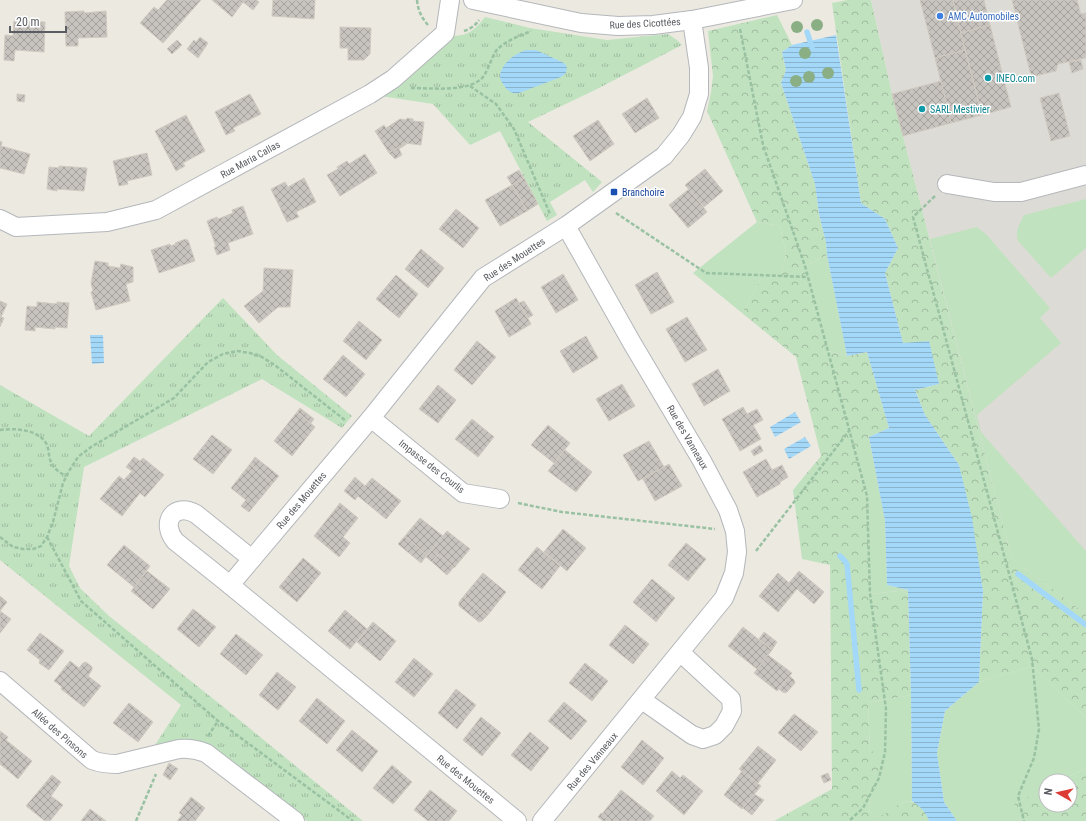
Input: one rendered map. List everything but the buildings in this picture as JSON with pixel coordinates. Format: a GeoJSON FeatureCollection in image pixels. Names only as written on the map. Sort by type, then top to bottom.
{"type":"FeatureCollection","features":[{"type":"Feature","properties":{"kind":"street","name":"Rue Maria Callas"},"geometry":{"type":"LineString","coordinates":[[0,219],[16,227],[107,222],[156,210],[370,94],[393,80],[445,33],[450,0]]}},
{"type":"Feature","properties":{"kind":"street","name":"Rue des Cicottées"},"geometry":{"type":"LineString","coordinates":[[473,0],[581,23],[618,26],[653,25],[692,20],[793,0]]}},
{"type":"Feature","properties":{"kind":"street","name":"Rue des Mouettes"},"geometry":{"type":"LineString","coordinates":[[230,585],[365,424],[482,278],[562,228],[664,156],[681,135],[692,117],[699,94],[699,68],[692,20]]}},
{"type":"Feature","properties":{"kind":"street"},"geometry":{"type":"LineString","coordinates":[[947,184],[994,192],[1021,192],[1086,175]]}},
{"type":"Feature","properties":{"kind":"street","name":"Rue des Vanneaux"},"geometry":{"type":"LineString","coordinates":[[542,821],[724,598],[734,573],[737,552],[735,531],[728,510],[702,461],[562,228]]}},
{"type":"Feature","properties":{"kind":"street","name":"Impasse des Courlis"},"geometry":{"type":"LineString","coordinates":[[365,424],[463,493],[500,499]]}},
{"type":"Feature","properties":{"kind":"street","name":"Rue des Mouettes"},"geometry":{"type":"LineString","coordinates":[[252,559],[191,512],[185,510],[174,513],[168,523],[170,535],[175,541],[517,821]]}},
{"type":"Feature","properties":{"kind":"street"},"geometry":{"type":"LineString","coordinates":[[642,700],[692,735],[703,739],[715,735],[724,726],[732,711],[731,698],[681,652]]}},
{"type":"Feature","properties":{"kind":"street","name":"Allée des Pinsons"},"geometry":{"type":"LineString","coordinates":[[0,681],[92,760],[108,764],[117,764],[179,749],[189,748],[198,750],[206,753],[295,821]]}},
{"type":"Feature","properties":{"kind":"path"},"geometry":{"type":"LineString","coordinates":[[737,11],[763,145],[808,278],[867,496],[870,594],[886,709],[885,752],[879,778],[863,808],[849,821]]}},
{"type":"Feature","properties":{"kind":"path"},"geometry":{"type":"LineString","coordinates":[[393,80],[405,88],[444,89],[470,86],[482,79],[496,50],[509,41],[533,30],[542,15]]}},
{"type":"Feature","properties":{"kind":"path"},"geometry":{"type":"LineString","coordinates":[[470,86],[496,104],[514,129],[552,217],[562,228]]}},
{"type":"Feature","properties":{"kind":"path"},"geometry":{"type":"LineString","coordinates":[[947,184],[913,217],[1032,658],[1039,729],[1034,758],[1018,796],[1024,821]]}},
{"type":"Feature","properties":{"kind":"path"},"geometry":{"type":"LineString","coordinates":[[599,202],[706,272],[808,278]]}},
{"type":"Feature","properties":{"kind":"path"},"geometry":{"type":"LineString","coordinates":[[0,537],[13,547],[33,549],[41,546],[47,537],[53,522],[63,483],[78,457],[174,398],[208,362],[223,354],[237,351],[262,357],[365,424]]}},
{"type":"Feature","properties":{"kind":"path"},"geometry":{"type":"LineString","coordinates":[[0,430],[22,430],[32,432],[41,438],[46,443],[53,466],[57,471],[66,476]]}},
{"type":"Feature","properties":{"kind":"path"},"geometry":{"type":"LineString","coordinates":[[737,552],[754,553],[849,431]]}},
{"type":"Feature","properties":{"kind":"path"},"geometry":{"type":"LineString","coordinates":[[500,499],[562,512],[735,531]]}},
{"type":"Feature","properties":{"kind":"path"},"geometry":{"type":"LineString","coordinates":[[47,537],[81,601],[218,721],[353,821]]}},
{"type":"Feature","properties":{"kind":"path"},"geometry":{"type":"LineString","coordinates":[[136,821],[165,752]]}},
{"type":"Feature","properties":{"kind":"shaded area"},"geometry":{"type":"Polygon","coordinates":[[[871,0],[1086,0],[1086,614],[1012,559],[892,94],[871,0]]]}},
{"type":"Feature","properties":{"kind":"green space"},"geometry":{"type":"Polygon","coordinates":[[[847,0],[871,0],[892,94],[1012,559],[1086,614],[1086,718],[1032,666],[979,682],[983,591],[959,465],[925,415],[915,390],[939,384],[903,343],[885,273],[898,248],[885,219],[861,203],[832,3],[847,0]]]}},
{"type":"Feature","properties":{"kind":"green space"},"geometry":{"type":"Polygon","coordinates":[[[777,15],[792,45],[782,52],[786,70],[781,83],[815,184],[819,214],[826,243],[827,255],[805,266],[828,351],[847,356],[867,352],[889,428],[869,437],[855,450],[867,496],[870,594],[908,590],[911,695],[868,703],[870,752],[876,751],[879,757],[875,784],[869,804],[870,813],[876,817],[885,814],[903,802],[908,801],[916,803],[920,806],[926,813],[929,821],[774,821],[832,789],[830,565],[802,559],[793,490],[821,456],[796,357],[742,313],[761,278],[780,278],[786,254],[780,226],[757,222],[707,111],[713,76],[708,31],[777,15]]]}},
{"type":"Feature","properties":{"kind":"green space"},"geometry":{"type":"Polygon","coordinates":[[[485,17],[530,28],[607,40],[668,34],[682,45],[595,90],[528,122],[602,182],[593,192],[585,180],[550,202],[557,215],[547,221],[500,131],[470,145],[433,104],[381,96],[450,36],[462,35],[470,32],[485,17]]]}},
{"type":"Feature","properties":{"kind":"green space"},"geometry":{"type":"Polygon","coordinates":[[[1086,199],[1086,248],[1051,278],[1018,241],[1017,231],[1019,225],[1024,215],[1086,199]]]}},
{"type":"Feature","properties":{"kind":"green space"},"geometry":{"type":"Polygon","coordinates":[[[757,222],[780,226],[786,254],[780,278],[761,278],[742,313],[693,273],[757,222]]]}},
{"type":"Feature","properties":{"kind":"green space"},"geometry":{"type":"Polygon","coordinates":[[[977,227],[987,235],[1050,308],[1040,318],[1061,343],[977,415],[981,432],[1086,551],[1086,614],[1012,559],[930,239],[977,227]]]}},
{"type":"Feature","properties":{"kind":"green space"},"geometry":{"type":"Polygon","coordinates":[[[827,255],[847,356],[828,351],[805,266],[827,255]]]}},
{"type":"Feature","properties":{"kind":"green space"},"geometry":{"type":"Polygon","coordinates":[[[223,298],[277,355],[352,416],[342,428],[262,379],[84,467],[69,566],[80,588],[109,616],[363,821],[307,821],[197,741],[155,745],[181,705],[0,560],[0,385],[89,436],[223,298]]]}},
{"type":"Feature","properties":{"kind":"green space"},"geometry":{"type":"Polygon","coordinates":[[[869,437],[885,521],[887,585],[908,590],[870,594],[867,496],[855,450],[869,437]]]}},
{"type":"Feature","properties":{"kind":"green space"},"geometry":{"type":"Polygon","coordinates":[[[1032,666],[1086,718],[1086,768],[1076,773],[1038,773],[1038,792],[1015,804],[1021,821],[957,821],[944,802],[937,753],[945,711],[979,682],[1032,666]]]}},
{"type":"Feature","properties":{"kind":"green space"},"geometry":{"type":"Polygon","coordinates":[[[911,695],[912,801],[903,802],[883,816],[876,817],[870,813],[869,804],[875,784],[870,753],[868,703],[911,695]]]}},
{"type":"Feature","properties":{"kind":"green space"},"geometry":{"type":"Polygon","coordinates":[[[1086,768],[1086,821],[1021,821],[1014,804],[1038,792],[1038,813],[1078,813],[1078,773],[1076,773],[1086,768]]]}},
{"type":"Feature","properties":{"kind":"water"},"geometry":{"type":"Polygon","coordinates":[[[836,35],[861,203],[885,219],[898,248],[885,273],[903,343],[929,341],[939,384],[915,390],[925,415],[959,465],[972,518],[983,591],[979,682],[945,711],[937,753],[944,802],[957,821],[929,821],[918,805],[912,801],[908,590],[887,585],[885,521],[869,437],[889,428],[867,352],[847,356],[827,255],[826,243],[819,214],[815,184],[781,83],[786,70],[782,52],[792,45],[836,35]]]}},
{"type":"Feature","properties":{"kind":"water"},"geometry":{"type":"Polygon","coordinates":[[[526,50],[536,50],[564,63],[567,67],[566,73],[561,77],[519,93],[513,93],[505,87],[501,80],[501,71],[510,59],[526,50]]]}},
{"type":"Feature","properties":{"kind":"water"},"geometry":{"type":"Polygon","coordinates":[[[90,335],[103,335],[104,363],[92,364],[90,335]]]}},
{"type":"Feature","properties":{"kind":"water"},"geometry":{"type":"Polygon","coordinates":[[[795,412],[801,422],[775,437],[770,427],[795,412]]]}},
{"type":"Feature","properties":{"kind":"water"},"geometry":{"type":"Polygon","coordinates":[[[805,437],[811,446],[789,459],[784,449],[805,437]]]}},
{"type":"Feature","properties":{"kind":"waterway"},"geometry":{"type":"LineString","coordinates":[[807,32],[812,47]]}},
{"type":"Feature","properties":{"kind":"waterway"},"geometry":{"type":"LineString","coordinates":[[840,556],[847,564],[859,690]]}},
{"type":"Feature","properties":{"kind":"waterway"},"geometry":{"type":"LineString","coordinates":[[1018,574],[1086,625]]}},
{"type":"Feature","properties":{"kind":"place","name":"AMC Automobiles"},"geometry":{"type":"Point","coordinates":[940,16]}},
{"type":"Feature","properties":{"kind":"place","name":"INEO.com"},"geometry":{"type":"Point","coordinates":[988,78]}},
{"type":"Feature","properties":{"kind":"place","name":"SARL Mestivier"},"geometry":{"type":"Point","coordinates":[922,109]}},
{"type":"Feature","properties":{"kind":"place","name":"Branchoire"},"geometry":{"type":"Point","coordinates":[614,192]}}]}
